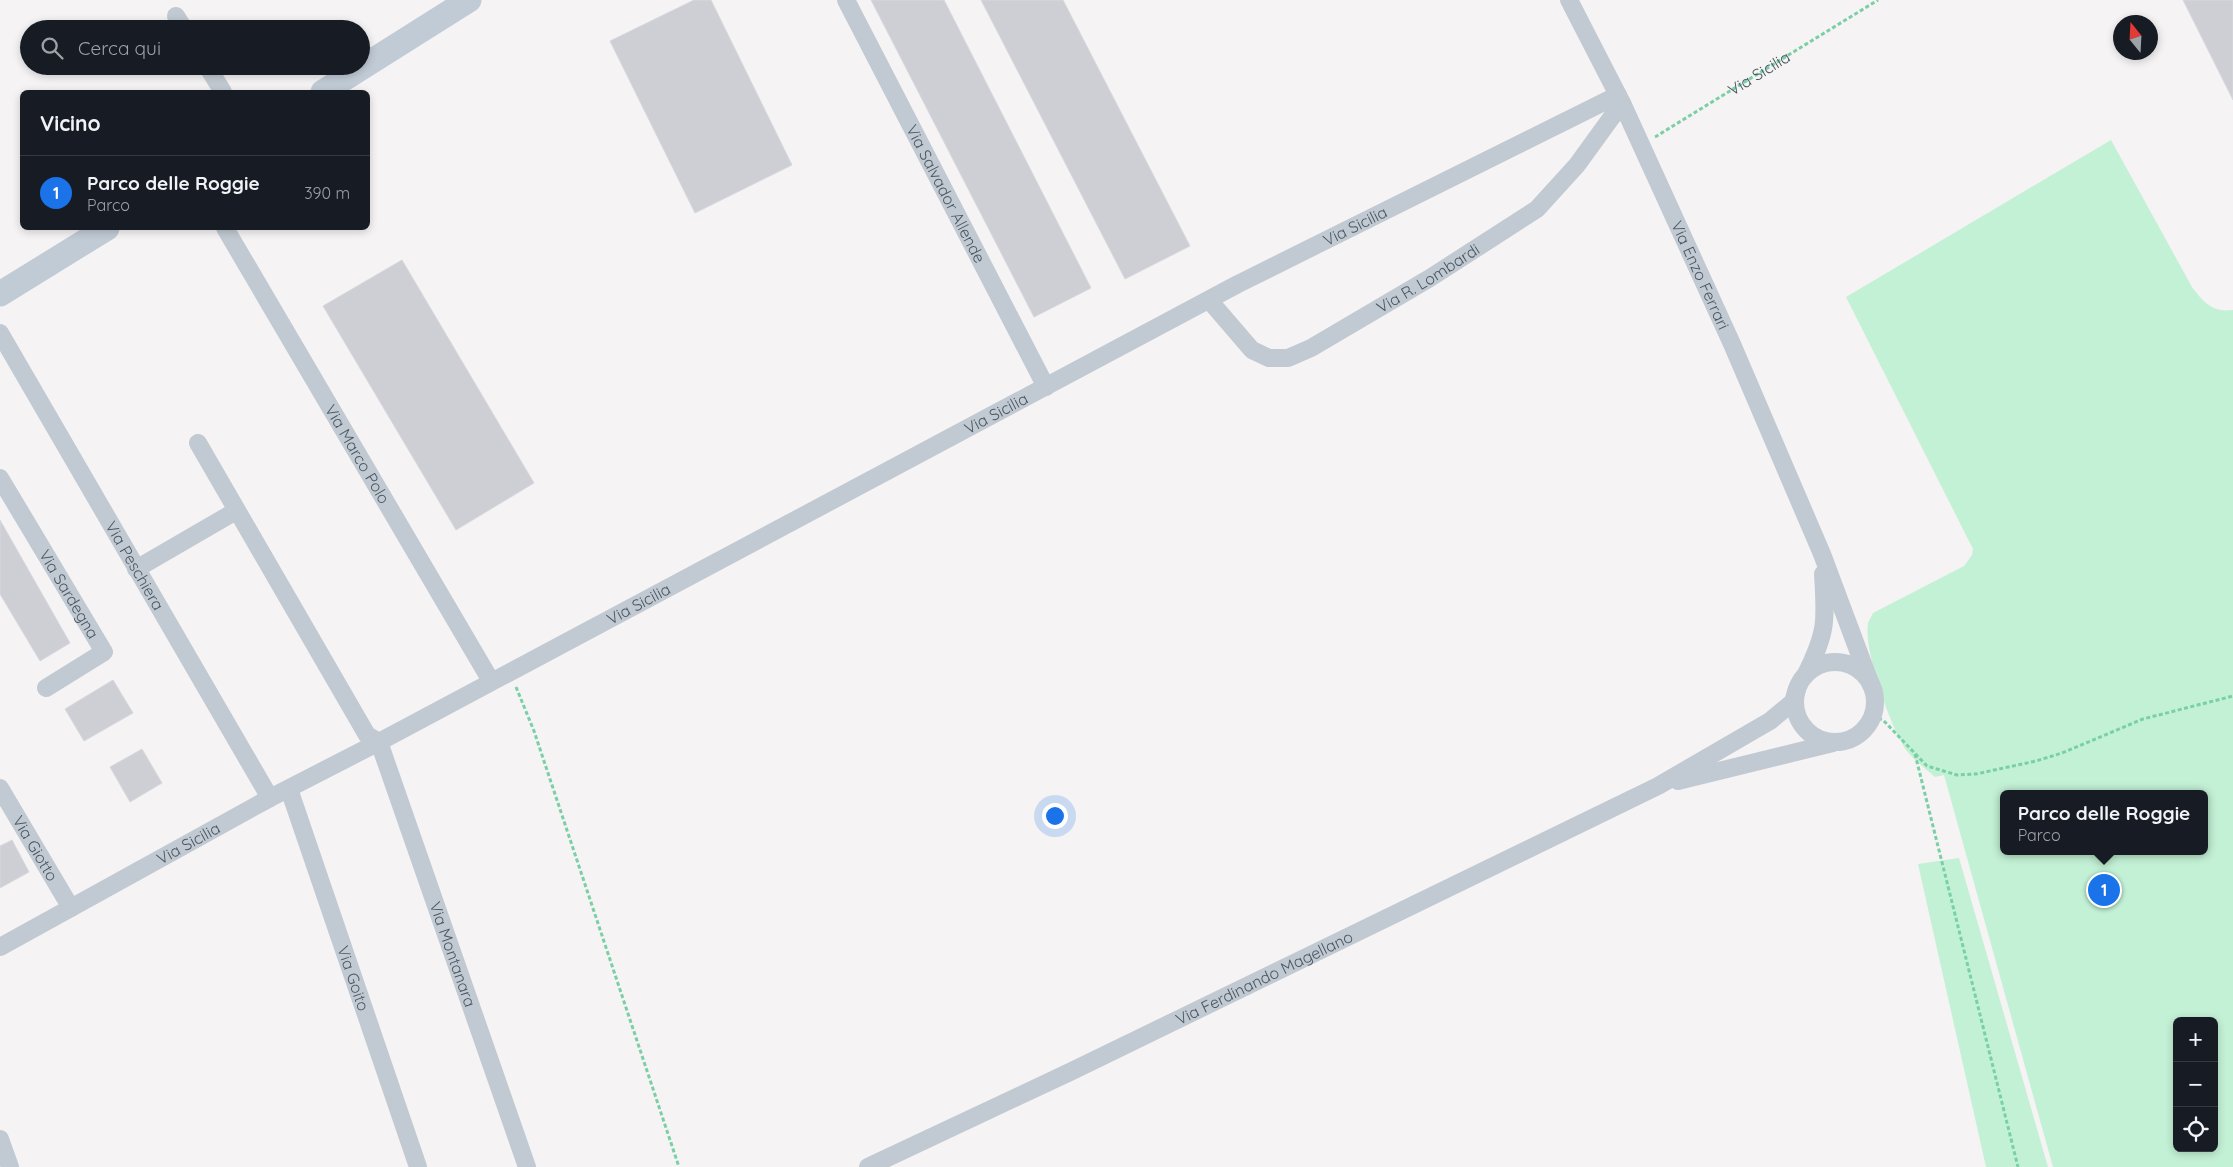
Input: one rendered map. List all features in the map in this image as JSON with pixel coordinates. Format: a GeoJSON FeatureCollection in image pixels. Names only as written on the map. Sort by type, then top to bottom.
{"type":"FeatureCollection","features":[{"type":"Feature","properties":{"kind":"street"},"geometry":{"type":"LineString","coordinates":[[370,62],[469,0]]}},
{"type":"Feature","properties":{"kind":"street","name":"Via Salvador Allende"},"geometry":{"type":"LineString","coordinates":[[846,0],[1046,387]]}},
{"type":"Feature","properties":{"kind":"street","name":"Via Enzo Ferrari"},"geometry":{"type":"LineString","coordinates":[[1569,0],[1620,99],[1732,344],[1822,554],[1871,685]]}},
{"type":"Feature","properties":{"kind":"street"},"geometry":{"type":"LineString","coordinates":[[213,75],[222,90]]}},
{"type":"Feature","properties":{"kind":"street"},"geometry":{"type":"LineString","coordinates":[[325,90],[349,75]]}},
{"type":"Feature","properties":{"kind":"street","name":"Via Sicilia"},"geometry":{"type":"LineString","coordinates":[[0,947],[270,798],[379,742],[1208,300],[1620,99]]}},
{"type":"Feature","properties":{"kind":"street","name":"Via R. Lombardi"},"geometry":{"type":"LineString","coordinates":[[1208,300],[1252,350],[1269,358],[1288,358],[1312,348],[1430,278],[1538,209],[1577,165],[1620,99]]}},
{"type":"Feature","properties":{"kind":"street"},"geometry":{"type":"LineString","coordinates":[[0,294],[104,230]]}},
{"type":"Feature","properties":{"kind":"street","name":"Via Marco Polo"},"geometry":{"type":"LineString","coordinates":[[226,230],[491,681]]}},
{"type":"Feature","properties":{"kind":"street","name":"Via Peschiera"},"geometry":{"type":"LineString","coordinates":[[0,333],[270,798]]}},
{"type":"Feature","properties":{"kind":"street"},"geometry":{"type":"LineString","coordinates":[[198,444],[368,735],[379,742]]}},
{"type":"Feature","properties":{"kind":"street","name":"Via Sardegna"},"geometry":{"type":"LineString","coordinates":[[0,478],[104,652],[46,688]]}},
{"type":"Feature","properties":{"kind":"street"},"geometry":{"type":"LineString","coordinates":[[136,570],[236,511]]}},
{"type":"Feature","properties":{"kind":"street","name":"Via Enzo Ferrari"},"geometry":{"type":"LineString","coordinates":[[1801,682],[1824,631],[1826,615],[1822,554]]}},
{"type":"Feature","properties":{"kind":"street"},"geometry":{"type":"LineString","coordinates":[[1828,663],[1841,663],[1853,667],[1863,674],[1871,685],[1874,695],[1872,716],[1858,735],[1847,740],[1835,742],[1822,740],[1811,735],[1802,726],[1796,714],[1794,701],[1801,682],[1815,667],[1828,663]]}},
{"type":"Feature","properties":{"kind":"street","name":"Via Ferdinando Magellano"},"geometry":{"type":"LineString","coordinates":[[868,1167],[1072,1071],[1658,786],[1770,721],[1793,702],[1801,682]]}},
{"type":"Feature","properties":{"kind":"street","name":"Via Montanara"},"geometry":{"type":"LineString","coordinates":[[379,742],[527,1167]]}},
{"type":"Feature","properties":{"kind":"street","name":"Via Ferdinando Magellano"},"geometry":{"type":"LineString","coordinates":[[1658,786],[1835,742]]}},
{"type":"Feature","properties":{"kind":"street","name":"Via Giotto"},"geometry":{"type":"LineString","coordinates":[[0,788],[71,908]]}},
{"type":"Feature","properties":{"kind":"street","name":"Via Goito"},"geometry":{"type":"LineString","coordinates":[[289,789],[418,1167]]}},
{"type":"Feature","properties":{"kind":"street"},"geometry":{"type":"LineString","coordinates":[[0,1139],[10,1167]]}},
{"type":"Feature","properties":{"kind":"path","name":"Via Sicilia"},"geometry":{"type":"LineString","coordinates":[[1641,146],[1878,0]]}},
{"type":"Feature","properties":{"kind":"path"},"geometry":{"type":"LineString","coordinates":[[509,672],[537,741],[680,1167]]}},
{"type":"Feature","properties":{"kind":"path"},"geometry":{"type":"LineString","coordinates":[[1872,716],[1883,720],[1927,766],[1958,775],[1976,774],[2036,761],[2062,753],[2144,719],[2233,696]]}},
{"type":"Feature","properties":{"kind":"path"},"geometry":{"type":"LineString","coordinates":[[1914,754],[2018,1167]]}},
{"type":"Feature","properties":{"kind":"green space"},"geometry":{"type":"Polygon","coordinates":[[[2111,140],[2192,287],[2200,297],[2214,308],[2233,310],[2233,1167],[2053,1167],[1944,775],[1935,777],[1907,751],[1886,708],[1870,651],[1868,623],[1873,613],[1964,566],[1972,555],[1973,549],[1846,297],[2111,140]]]}},
{"type":"Feature","properties":{"kind":"green space"},"geometry":{"type":"Polygon","coordinates":[[[1959,858],[2048,1167],[1986,1167],[1918,864],[1959,858]]]}},
{"type":"Feature","properties":{"kind":"building"},"geometry":{"type":"Polygon","coordinates":[[[694,0],[711,0],[792,165],[695,213],[610,41],[694,0]]]}},
{"type":"Feature","properties":{"kind":"building"},"geometry":{"type":"Polygon","coordinates":[[[871,0],[944,0],[1091,288],[1034,317],[871,0]]]}},
{"type":"Feature","properties":{"kind":"building"},"geometry":{"type":"Polygon","coordinates":[[[981,0],[1063,0],[1190,246],[1125,279],[981,0]]]}},
{"type":"Feature","properties":{"kind":"building"},"geometry":{"type":"Polygon","coordinates":[[[2183,0],[2233,0],[2233,100],[2183,0]]]}},
{"type":"Feature","properties":{"kind":"building"},"geometry":{"type":"Polygon","coordinates":[[[402,260],[534,483],[456,530],[323,306],[402,260]]]}},
{"type":"Feature","properties":{"kind":"building"},"geometry":{"type":"Polygon","coordinates":[[[0,520],[70,643],[40,661],[0,594],[0,520]]]}},
{"type":"Feature","properties":{"kind":"building"},"geometry":{"type":"Polygon","coordinates":[[[113,680],[133,713],[84,741],[65,709],[113,680]]]}},
{"type":"Feature","properties":{"kind":"building"},"geometry":{"type":"Polygon","coordinates":[[[142,749],[162,783],[130,802],[110,767],[142,749]]]}},
{"type":"Feature","properties":{"kind":"building"},"geometry":{"type":"Polygon","coordinates":[[[12,840],[29,872],[0,888],[0,846],[12,840]]]}},
{"type":"Feature","properties":{"kind":"place","name":"Parco delle Roggie"},"geometry":{"type":"Point","coordinates":[2104,890]}}]}
